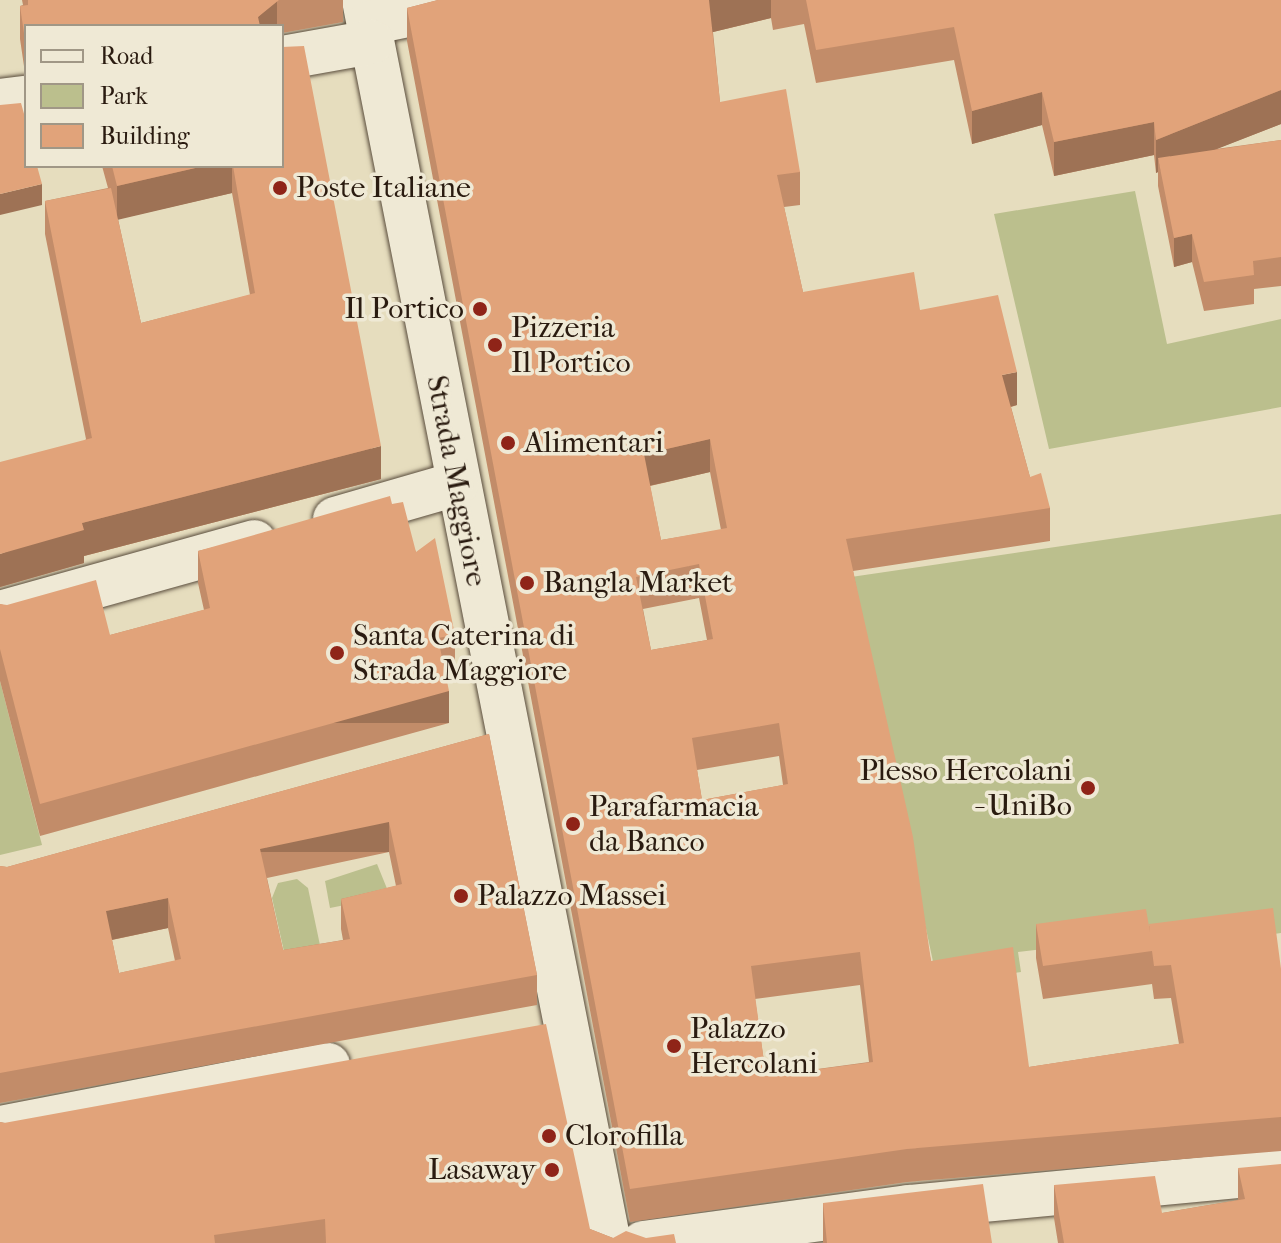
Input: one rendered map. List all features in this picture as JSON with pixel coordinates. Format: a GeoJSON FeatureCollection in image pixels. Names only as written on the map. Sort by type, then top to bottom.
{"type":"FeatureCollection","features":[{"type":"Feature","properties":{"kind":"street"},"geometry":{"type":"LineString","coordinates":[[284,57],[368,22],[480,0]]}},
{"type":"Feature","properties":{"kind":"street","name":"Strada Maggiore"},"geometry":{"type":"LineString","coordinates":[[368,22],[505,734],[546,1029],[609,1243]]}},
{"type":"Feature","properties":{"kind":"street"},"geometry":{"type":"LineString","coordinates":[[0,101],[24,98]]}},
{"type":"Feature","properties":{"kind":"street"},"geometry":{"type":"LineString","coordinates":[[0,613],[456,484]]}},
{"type":"Feature","properties":{"kind":"street"},"geometry":{"type":"LineString","coordinates":[[464,745],[505,734]]}},
{"type":"Feature","properties":{"kind":"street"},"geometry":{"type":"LineString","coordinates":[[0,1128],[376,1057]]}},
{"type":"Feature","properties":{"kind":"street"},"geometry":{"type":"LineString","coordinates":[[643,1243],[954,1202],[1281,1172]]}},
{"type":"Feature","properties":{"kind":"green space"},"geometry":{"type":"Polygon","coordinates":[[[1135,191],[1167,344],[1281,319],[1281,407],[1049,449],[994,214],[1135,191]]]}},
{"type":"Feature","properties":{"kind":"green space"},"geometry":{"type":"Polygon","coordinates":[[[1281,514],[1281,933],[1156,950],[1154,936],[1018,952],[1021,972],[938,985],[851,577],[1281,514]]]}},
{"type":"Feature","properties":{"kind":"green space"},"geometry":{"type":"Polygon","coordinates":[[[0,681],[42,845],[0,855],[0,681]]]}},
{"type":"Feature","properties":{"kind":"green space"},"geometry":{"type":"Polygon","coordinates":[[[377,864],[390,896],[330,908],[325,881],[377,864]]]}},
{"type":"Feature","properties":{"kind":"green space"},"geometry":{"type":"Polygon","coordinates":[[[297,879],[308,888],[321,950],[285,956],[272,898],[278,883],[297,879]]]}},
{"type":"Feature","properties":{"kind":"building"},"geometry":{"type":"Polygon","coordinates":[[[28,0],[279,0],[258,17],[260,24],[24,24],[24,33],[20,6],[28,5],[28,0]]]}},
{"type":"Feature","properties":{"kind":"building"},"geometry":{"type":"Polygon","coordinates":[[[438,0],[709,0],[720,102],[786,89],[800,172],[777,175],[803,292],[914,272],[920,310],[998,295],[1017,372],[1002,375],[1030,477],[1041,473],[1050,508],[846,539],[913,837],[931,961],[1013,947],[1029,1067],[1184,1043],[1171,965],[1154,966],[1152,951],[1043,966],[1036,924],[1146,909],[1150,932],[1149,924],[1273,908],[1281,969],[1281,1117],[907,1149],[630,1189],[407,8],[438,0]],[[710,439],[644,454],[661,540],[727,528],[710,439]],[[699,564],[636,577],[651,650],[713,639],[699,564]],[[779,723],[692,738],[702,800],[788,784],[779,723]],[[860,952],[751,966],[766,1076],[873,1062],[860,952]]]}},
{"type":"Feature","properties":{"kind":"building"},"geometry":{"type":"Polygon","coordinates":[[[806,0],[1281,0],[1281,90],[1156,140],[1154,122],[1054,142],[1042,92],[972,111],[954,27],[816,50],[806,0]]]}},
{"type":"Feature","properties":{"kind":"building"},"geometry":{"type":"Polygon","coordinates":[[[304,46],[381,446],[82,523],[84,530],[0,554],[0,462],[92,438],[45,201],[111,188],[141,323],[255,293],[233,168],[284,168],[284,47],[304,46]]]}},
{"type":"Feature","properties":{"kind":"building"},"geometry":{"type":"Polygon","coordinates":[[[21,103],[24,114],[24,168],[38,168],[42,184],[0,194],[0,105],[21,103]]]}},
{"type":"Feature","properties":{"kind":"building"},"geometry":{"type":"Polygon","coordinates":[[[1281,140],[1281,257],[1253,261],[1254,275],[1204,282],[1192,234],[1174,238],[1158,158],[1281,140]]]}},
{"type":"Feature","properties":{"kind":"building"},"geometry":{"type":"Polygon","coordinates":[[[112,168],[195,168],[117,186],[112,168]]]}},
{"type":"Feature","properties":{"kind":"building"},"geometry":{"type":"Polygon","coordinates":[[[390,496],[392,504],[403,502],[416,552],[435,538],[455,635],[438,638],[449,691],[40,804],[0,649],[0,604],[7,605],[96,580],[110,635],[210,608],[198,551],[390,496]]]}},
{"type":"Feature","properties":{"kind":"building"},"geometry":{"type":"Polygon","coordinates":[[[489,734],[537,975],[0,1073],[0,866],[7,867],[489,734]],[[389,822],[260,849],[283,950],[350,939],[341,899],[402,884],[389,822]],[[168,898],[106,911],[119,973],[181,959],[168,898]]]}},
{"type":"Feature","properties":{"kind":"building"},"geometry":{"type":"Polygon","coordinates":[[[546,1024],[590,1229],[613,1238],[626,1231],[646,1238],[674,1234],[676,1243],[326,1243],[325,1219],[214,1235],[215,1243],[0,1243],[0,1122],[546,1024]]]}},
{"type":"Feature","properties":{"kind":"building"},"geometry":{"type":"Polygon","coordinates":[[[1281,1164],[1281,1243],[1064,1243],[1054,1185],[1155,1176],[1162,1213],[1245,1199],[1238,1168],[1281,1164]]]}},
{"type":"Feature","properties":{"kind":"building"},"geometry":{"type":"Polygon","coordinates":[[[983,1184],[992,1243],[827,1243],[823,1203],[983,1184]]]}},
{"type":"Feature","properties":{"kind":"place","name":"Poste Italiane"},"geometry":{"type":"Point","coordinates":[280,188]}},
{"type":"Feature","properties":{"kind":"place","name":"Il Portico"},"geometry":{"type":"Point","coordinates":[480,309]}},
{"type":"Feature","properties":{"kind":"place","name":"Pizzeria Il Portico"},"geometry":{"type":"Point","coordinates":[495,345]}},
{"type":"Feature","properties":{"kind":"place","name":"Alimentari"},"geometry":{"type":"Point","coordinates":[508,443]}},
{"type":"Feature","properties":{"kind":"place","name":"Bangla Market"},"geometry":{"type":"Point","coordinates":[527,583]}},
{"type":"Feature","properties":{"kind":"place","name":"Santa Caterina di Strada Maggiore"},"geometry":{"type":"Point","coordinates":[337,653]}},
{"type":"Feature","properties":{"kind":"place","name":"Plesso Hercolani - UniBo"},"geometry":{"type":"Point","coordinates":[1088,788]}},
{"type":"Feature","properties":{"kind":"place","name":"Parafarmacia da Banco"},"geometry":{"type":"Point","coordinates":[573,824]}},
{"type":"Feature","properties":{"kind":"place","name":"Palazzo Massei"},"geometry":{"type":"Point","coordinates":[461,896]}},
{"type":"Feature","properties":{"kind":"place","name":"Palazzo Hercolani"},"geometry":{"type":"Point","coordinates":[674,1046]}},
{"type":"Feature","properties":{"kind":"place","name":"Clorofilla"},"geometry":{"type":"Point","coordinates":[549,1136]}},
{"type":"Feature","properties":{"kind":"place","name":"Lasaway"},"geometry":{"type":"Point","coordinates":[552,1170]}}]}
